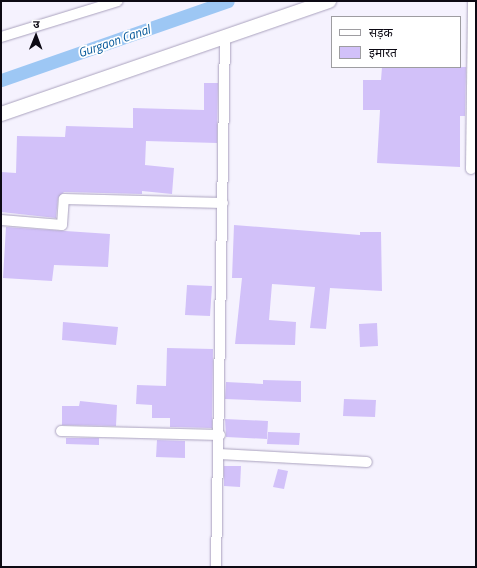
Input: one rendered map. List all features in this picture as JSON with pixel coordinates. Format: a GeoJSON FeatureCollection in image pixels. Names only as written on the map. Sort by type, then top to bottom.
{"type":"FeatureCollection","features":[{"type":"Feature","properties":{"kind":"street"},"geometry":{"type":"LineString","coordinates":[[1,37],[117,1]]}},
{"type":"Feature","properties":{"kind":"street"},"geometry":{"type":"LineString","coordinates":[[1,114],[329,1]]}},
{"type":"Feature","properties":{"kind":"street"},"geometry":{"type":"LineString","coordinates":[[471,169],[472,1]]}},
{"type":"Feature","properties":{"kind":"street"},"geometry":{"type":"LineString","coordinates":[[216,567],[220,435],[225,37]]}},
{"type":"Feature","properties":{"kind":"street"},"geometry":{"type":"LineString","coordinates":[[1,220],[62,225],[64,199],[223,203]]}},
{"type":"Feature","properties":{"kind":"street"},"geometry":{"type":"LineString","coordinates":[[61,431],[220,435]]}},
{"type":"Feature","properties":{"kind":"street"},"geometry":{"type":"LineString","coordinates":[[219,454],[367,462]]}},
{"type":"Feature","properties":{"kind":"building"},"geometry":{"type":"Polygon","coordinates":[[[466,67],[465,116],[460,116],[460,167],[377,163],[380,110],[363,110],[363,80],[381,80],[382,68],[466,67]]]}},
{"type":"Feature","properties":{"kind":"building"},"geometry":{"type":"Polygon","coordinates":[[[204,83],[218,83],[217,143],[146,141],[145,165],[174,168],[172,194],[142,191],[142,194],[64,192],[58,198],[56,218],[1,212],[1,172],[16,173],[17,136],[65,137],[66,126],[133,128],[133,108],[204,110],[204,83]]]}},
{"type":"Feature","properties":{"kind":"building"},"geometry":{"type":"Polygon","coordinates":[[[234,225],[360,235],[360,232],[381,232],[382,291],[330,288],[326,329],[310,328],[315,287],[272,284],[269,320],[296,322],[295,345],[235,344],[242,278],[232,278],[234,225]]]}},
{"type":"Feature","properties":{"kind":"building"},"geometry":{"type":"Polygon","coordinates":[[[6,227],[110,234],[108,267],[54,265],[52,281],[3,278],[6,227]]]}},
{"type":"Feature","properties":{"kind":"building"},"geometry":{"type":"Polygon","coordinates":[[[187,285],[212,286],[210,316],[185,315],[187,285]]]}},
{"type":"Feature","properties":{"kind":"building"},"geometry":{"type":"Polygon","coordinates":[[[63,322],[118,327],[116,345],[62,340],[63,322]]]}},
{"type":"Feature","properties":{"kind":"building"},"geometry":{"type":"Polygon","coordinates":[[[377,323],[378,346],[360,347],[359,324],[377,323]]]}},
{"type":"Feature","properties":{"kind":"building"},"geometry":{"type":"Polygon","coordinates":[[[167,348],[213,349],[212,428],[170,427],[170,418],[152,418],[152,405],[136,404],[137,385],[166,386],[167,348]]]}},
{"type":"Feature","properties":{"kind":"building"},"geometry":{"type":"Polygon","coordinates":[[[263,380],[301,381],[301,402],[225,399],[226,382],[263,384],[263,380]]]}},
{"type":"Feature","properties":{"kind":"building"},"geometry":{"type":"Polygon","coordinates":[[[344,399],[376,400],[375,417],[343,416],[344,399]]]}},
{"type":"Feature","properties":{"kind":"building"},"geometry":{"type":"Polygon","coordinates":[[[80,401],[117,405],[116,426],[62,425],[62,406],[79,406],[80,401]]]}},
{"type":"Feature","properties":{"kind":"building"},"geometry":{"type":"Polygon","coordinates":[[[225,419],[268,421],[267,439],[226,437],[225,419]]]}},
{"type":"Feature","properties":{"kind":"building"},"geometry":{"type":"Polygon","coordinates":[[[268,432],[300,433],[299,445],[267,444],[268,432]]]}},
{"type":"Feature","properties":{"kind":"building"},"geometry":{"type":"Polygon","coordinates":[[[66,438],[99,438],[99,445],[66,444],[66,438]]]}},
{"type":"Feature","properties":{"kind":"building"},"geometry":{"type":"Polygon","coordinates":[[[157,440],[185,441],[185,458],[156,457],[157,440]]]}},
{"type":"Feature","properties":{"kind":"building"},"geometry":{"type":"Polygon","coordinates":[[[224,466],[241,466],[240,487],[224,486],[224,466]]]}},
{"type":"Feature","properties":{"kind":"building"},"geometry":{"type":"Polygon","coordinates":[[[278,469],[288,471],[284,489],[273,487],[278,469]]]}},
{"type":"Feature","properties":{"kind":"waterway","name":"Gurgaon Canal"},"geometry":{"type":"LineString","coordinates":[[1,80],[228,1]]}}]}
